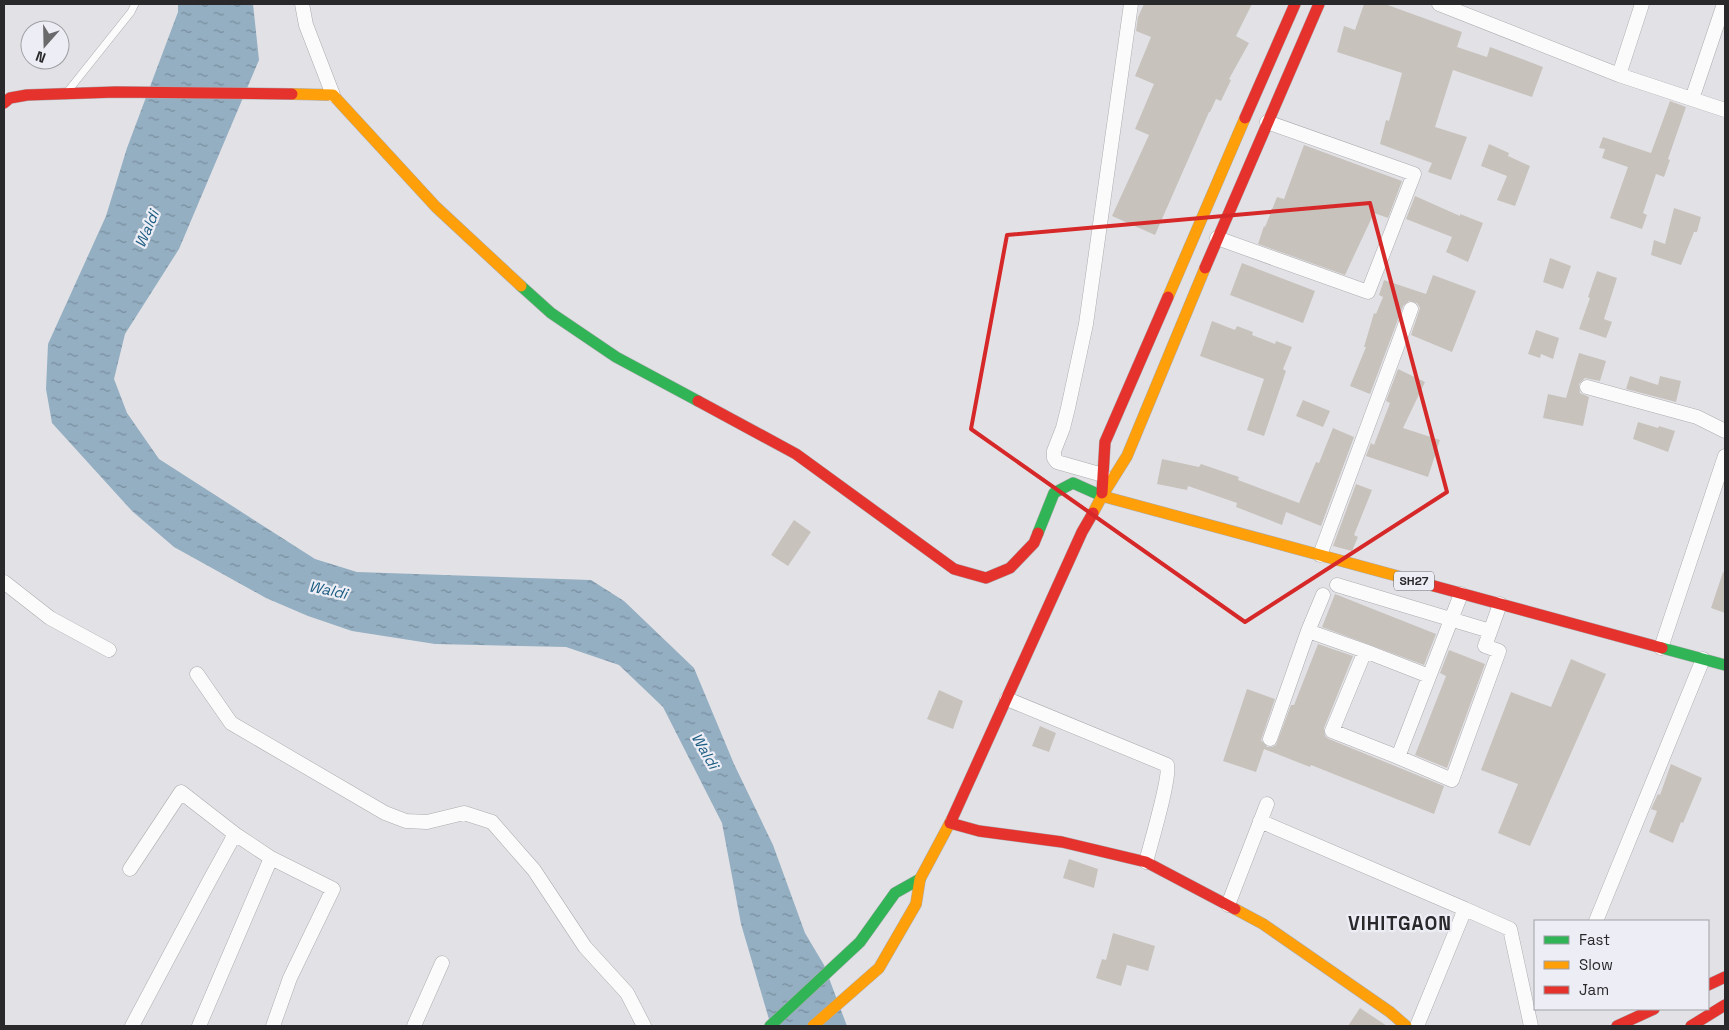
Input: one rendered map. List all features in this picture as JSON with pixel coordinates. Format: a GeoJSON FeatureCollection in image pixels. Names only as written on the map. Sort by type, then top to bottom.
{"type":"FeatureCollection","features":[{"type":"Feature","properties":{"kind":"main road"},"geometry":{"type":"LineString","coordinates":[[1102,496],[1105,442],[1295,4]]}},
{"type":"Feature","properties":{"kind":"main road"},"geometry":{"type":"LineString","coordinates":[[813,1026],[879,968],[916,904],[920,879],[950,823],[1082,532],[1127,456],[1217,238],[1319,4]]}},
{"type":"Feature","properties":{"kind":"main road"},"geometry":{"type":"LineString","coordinates":[[4,104],[10,98],[27,95],[116,92],[333,95],[436,207],[551,313],[616,357],[796,454],[954,569],[986,578],[1010,568],[1034,543],[1054,493],[1073,483],[1102,496]]}},
{"type":"Feature","properties":{"kind":"main road","name":"SH27"},"geometry":{"type":"LineString","coordinates":[[1102,496],[1725,665]]}},
{"type":"Feature","properties":{"kind":"main road"},"geometry":{"type":"LineString","coordinates":[[950,823],[979,831],[1062,842],[1146,862],[1263,924],[1390,1012],[1406,1026]]}},
{"type":"Feature","properties":{"kind":"main road"},"geometry":{"type":"LineString","coordinates":[[770,1026],[860,942],[895,893],[920,879]]}},
{"type":"Feature","properties":{"kind":"main road"},"geometry":{"type":"LineString","coordinates":[[1709,985],[1725,977]]}},
{"type":"Feature","properties":{"kind":"main road"},"geometry":{"type":"LineString","coordinates":[[1691,1026],[1725,1005]]}},
{"type":"Feature","properties":{"kind":"main road"},"geometry":{"type":"LineString","coordinates":[[1617,1026],[1652,1010]]}},
{"type":"Feature","properties":{"kind":"street"},"geometry":{"type":"LineString","coordinates":[[302,4],[306,24],[333,95]]}},
{"type":"Feature","properties":{"kind":"street"},"geometry":{"type":"LineString","coordinates":[[1103,475],[1057,462],[1054,458],[1054,451],[1064,421],[1086,324],[1131,4]]}},
{"type":"Feature","properties":{"kind":"street"},"geometry":{"type":"LineString","coordinates":[[1439,4],[1619,75],[1725,110]]}},
{"type":"Feature","properties":{"kind":"street"},"geometry":{"type":"LineString","coordinates":[[1619,75],[1642,4]]}},
{"type":"Feature","properties":{"kind":"street"},"geometry":{"type":"LineString","coordinates":[[1692,99],[1724,4]]}},
{"type":"Feature","properties":{"kind":"street"},"geometry":{"type":"LineString","coordinates":[[1217,238],[1368,292],[1414,174],[1267,122]]}},
{"type":"Feature","properties":{"kind":"street"},"geometry":{"type":"LineString","coordinates":[[1320,555],[1411,309]]}},
{"type":"Feature","properties":{"kind":"street"},"geometry":{"type":"LineString","coordinates":[[1587,387],[1697,417],[1725,431]]}},
{"type":"Feature","properties":{"kind":"street"},"geometry":{"type":"LineString","coordinates":[[1661,648],[1725,456]]}},
{"type":"Feature","properties":{"kind":"street"},"geometry":{"type":"LineString","coordinates":[[4,582],[50,618],[110,650]]}},
{"type":"Feature","properties":{"kind":"street"},"geometry":{"type":"LineString","coordinates":[[1337,585],[1490,632]]}},
{"type":"Feature","properties":{"kind":"street"},"geometry":{"type":"LineString","coordinates":[[1398,757],[1461,594]]}},
{"type":"Feature","properties":{"kind":"street"},"geometry":{"type":"LineString","coordinates":[[1270,739],[1308,630],[1323,595]]}},
{"type":"Feature","properties":{"kind":"street"},"geometry":{"type":"LineString","coordinates":[[1365,651],[1332,731],[1452,780],[1499,651],[1485,646],[1500,604]]}},
{"type":"Feature","properties":{"kind":"street"},"geometry":{"type":"LineString","coordinates":[[1308,630],[1429,676]]}},
{"type":"Feature","properties":{"kind":"street"},"geometry":{"type":"LineString","coordinates":[[1596,920],[1703,659]]}},
{"type":"Feature","properties":{"kind":"street"},"geometry":{"type":"LineString","coordinates":[[197,674],[231,723],[385,813],[406,821],[427,822],[464,813],[492,822],[534,870],[585,947],[627,993],[644,1026]]}},
{"type":"Feature","properties":{"kind":"street"},"geometry":{"type":"LineString","coordinates":[[1007,700],[1167,766],[1166,782],[1146,862]]}},
{"type":"Feature","properties":{"kind":"street"},"geometry":{"type":"LineString","coordinates":[[130,870],[181,792],[235,834],[272,858],[333,889],[290,978],[273,1026]]}},
{"type":"Feature","properties":{"kind":"street"},"geometry":{"type":"LineString","coordinates":[[1228,905],[1267,804]]}},
{"type":"Feature","properties":{"kind":"street"},"geometry":{"type":"LineString","coordinates":[[1260,822],[1510,929],[1530,1026]]}},
{"type":"Feature","properties":{"kind":"street"},"geometry":{"type":"LineString","coordinates":[[132,1026],[235,834]]}},
{"type":"Feature","properties":{"kind":"street"},"geometry":{"type":"LineString","coordinates":[[198,1026],[272,858]]}},
{"type":"Feature","properties":{"kind":"street"},"geometry":{"type":"LineString","coordinates":[[1417,1026],[1465,909]]}},
{"type":"Feature","properties":{"kind":"street"},"geometry":{"type":"LineString","coordinates":[[414,1026],[442,963]]}},
{"type":"Feature","properties":{"kind":"lane"},"geometry":{"type":"LineString","coordinates":[[66,94],[131,12],[135,4]]}},
{"type":"Feature","properties":{"kind":"highlighted area"},"geometry":{"type":"Polygon","coordinates":[[[1370,203],[1447,492],[1245,622],[971,429],[1007,235],[1370,203]]]}},
{"type":"Feature","properties":{"kind":"water","name":"Waldi"},"geometry":{"type":"Polygon","coordinates":[[[178,4],[253,4],[259,60],[179,249],[125,334],[114,379],[127,413],[159,459],[315,559],[357,572],[591,580],[624,601],[694,668],[734,764],[773,845],[805,933],[824,965],[847,1026],[771,1026],[741,924],[722,823],[663,707],[619,665],[566,647],[435,644],[352,631],[308,616],[266,598],[174,547],[132,511],[52,423],[46,389],[48,344],[106,216],[127,148],[178,12],[178,4]]]}},
{"type":"Feature","properties":{"kind":"building"},"geometry":{"type":"Polygon","coordinates":[[[1144,4],[1252,4],[1236,36],[1249,43],[1229,79],[1231,80],[1221,101],[1216,99],[1209,112],[1155,235],[1112,216],[1149,135],[1135,129],[1154,84],[1135,76],[1151,37],[1136,31],[1138,17],[1144,4]]]}},
{"type":"Feature","properties":{"kind":"building"},"geometry":{"type":"Polygon","coordinates":[[[1364,4],[1385,4],[1462,32],[1457,47],[1487,57],[1490,47],[1543,67],[1532,97],[1453,70],[1435,127],[1467,137],[1451,180],[1428,172],[1432,163],[1380,144],[1386,120],[1389,121],[1402,73],[1337,52],[1344,26],[1355,30],[1364,4]]]}},
{"type":"Feature","properties":{"kind":"building"},"geometry":{"type":"Polygon","coordinates":[[[1670,101],[1686,107],[1668,159],[1670,160],[1664,177],[1656,174],[1643,213],[1647,215],[1642,229],[1610,218],[1628,167],[1602,158],[1605,149],[1599,148],[1603,137],[1651,153],[1670,101]]]}},
{"type":"Feature","properties":{"kind":"building"},"geometry":{"type":"Polygon","coordinates":[[[1489,144],[1509,153],[1508,156],[1530,166],[1515,206],[1497,200],[1507,176],[1481,166],[1489,144]]]}},
{"type":"Feature","properties":{"kind":"building"},"geometry":{"type":"Polygon","coordinates":[[[1304,145],[1402,181],[1388,218],[1374,213],[1345,275],[1258,244],[1277,197],[1284,199],[1304,145]]]}},
{"type":"Feature","properties":{"kind":"building"},"geometry":{"type":"Polygon","coordinates":[[[1415,196],[1460,216],[1460,214],[1483,223],[1468,262],[1446,252],[1452,237],[1406,219],[1415,196]]]}},
{"type":"Feature","properties":{"kind":"building"},"geometry":{"type":"Polygon","coordinates":[[[1674,208],[1701,217],[1697,232],[1694,232],[1681,265],[1651,255],[1654,240],[1665,244],[1674,208]]]}},
{"type":"Feature","properties":{"kind":"building"},"geometry":{"type":"Polygon","coordinates":[[[1550,258],[1571,266],[1563,289],[1543,282],[1550,258]]]}},
{"type":"Feature","properties":{"kind":"building"},"geometry":{"type":"Polygon","coordinates":[[[1242,263],[1315,291],[1303,323],[1230,295],[1242,263]]]}},
{"type":"Feature","properties":{"kind":"building"},"geometry":{"type":"Polygon","coordinates":[[[1597,271],[1617,278],[1604,319],[1612,322],[1606,338],[1579,329],[1597,271]]]}},
{"type":"Feature","properties":{"kind":"building"},"geometry":{"type":"Polygon","coordinates":[[[1433,275],[1476,291],[1452,352],[1411,335],[1420,308],[1417,303],[1409,301],[1403,306],[1370,394],[1350,386],[1366,347],[1364,347],[1374,313],[1376,314],[1383,297],[1379,295],[1384,280],[1426,294],[1433,275]]]}},
{"type":"Feature","properties":{"kind":"building"},"geometry":{"type":"Polygon","coordinates":[[[1212,321],[1235,330],[1237,326],[1253,332],[1252,335],[1275,344],[1276,341],[1292,347],[1283,369],[1286,371],[1264,436],[1247,430],[1264,379],[1200,356],[1212,321]]]}},
{"type":"Feature","properties":{"kind":"building"},"geometry":{"type":"Polygon","coordinates":[[[1536,330],[1559,338],[1553,359],[1541,354],[1540,358],[1528,354],[1536,330]]]}},
{"type":"Feature","properties":{"kind":"building"},"geometry":{"type":"Polygon","coordinates":[[[1579,353],[1606,361],[1600,381],[1585,378],[1579,384],[1580,393],[1589,397],[1583,426],[1543,418],[1548,394],[1566,398],[1579,353]]]}},
{"type":"Feature","properties":{"kind":"building"},"geometry":{"type":"Polygon","coordinates":[[[1398,369],[1425,382],[1403,428],[1440,440],[1428,477],[1366,456],[1371,443],[1374,445],[1390,403],[1386,401],[1398,369]]]}},
{"type":"Feature","properties":{"kind":"building"},"geometry":{"type":"Polygon","coordinates":[[[1630,376],[1658,385],[1660,376],[1681,381],[1676,402],[1626,389],[1630,376]]]}},
{"type":"Feature","properties":{"kind":"building"},"geometry":{"type":"Polygon","coordinates":[[[1303,400],[1330,411],[1323,427],[1296,416],[1303,400]]]}},
{"type":"Feature","properties":{"kind":"building"},"geometry":{"type":"Polygon","coordinates":[[[1638,422],[1675,431],[1668,452],[1633,439],[1638,422]]]}},
{"type":"Feature","properties":{"kind":"building"},"geometry":{"type":"Polygon","coordinates":[[[1333,428],[1354,437],[1321,526],[1286,512],[1282,525],[1236,507],[1237,503],[1188,486],[1187,490],[1157,484],[1162,459],[1199,467],[1201,464],[1239,477],[1238,480],[1299,503],[1316,462],[1319,463],[1333,428]]]}},
{"type":"Feature","properties":{"kind":"building"},"geometry":{"type":"Polygon","coordinates":[[[1356,484],[1372,490],[1354,535],[1358,537],[1352,551],[1333,546],[1356,484]]]}},
{"type":"Feature","properties":{"kind":"building"},"geometry":{"type":"Polygon","coordinates":[[[794,520],[811,532],[788,566],[771,555],[794,520]]]}},
{"type":"Feature","properties":{"kind":"building"},"geometry":{"type":"Polygon","coordinates":[[[1723,572],[1725,573],[1725,613],[1711,608],[1723,572]]]}},
{"type":"Feature","properties":{"kind":"building"},"geometry":{"type":"Polygon","coordinates":[[[1335,594],[1436,634],[1424,665],[1322,627],[1335,594]]]}},
{"type":"Feature","properties":{"kind":"building"},"geometry":{"type":"Polygon","coordinates":[[[1318,644],[1353,656],[1324,728],[1325,736],[1444,786],[1434,814],[1311,765],[1310,767],[1264,749],[1256,772],[1223,761],[1247,689],[1275,699],[1261,740],[1267,747],[1276,745],[1291,705],[1294,705],[1318,644]]]}},
{"type":"Feature","properties":{"kind":"building"},"geometry":{"type":"Polygon","coordinates":[[[1449,650],[1485,664],[1447,768],[1415,755],[1446,676],[1440,673],[1449,650]]]}},
{"type":"Feature","properties":{"kind":"building"},"geometry":{"type":"Polygon","coordinates":[[[1571,659],[1606,674],[1530,846],[1498,833],[1518,784],[1481,770],[1511,692],[1551,707],[1571,659]]]}},
{"type":"Feature","properties":{"kind":"building"},"geometry":{"type":"Polygon","coordinates":[[[939,690],[963,701],[953,729],[927,719],[939,690]]]}},
{"type":"Feature","properties":{"kind":"building"},"geometry":{"type":"Polygon","coordinates":[[[1040,726],[1056,733],[1049,752],[1032,746],[1040,726]]]}},
{"type":"Feature","properties":{"kind":"building"},"geometry":{"type":"Polygon","coordinates":[[[1671,764],[1702,778],[1673,843],[1649,832],[1657,811],[1651,809],[1658,794],[1660,795],[1671,764]]]}},
{"type":"Feature","properties":{"kind":"building"},"geometry":{"type":"Polygon","coordinates":[[[1069,859],[1098,869],[1094,888],[1063,878],[1069,859]]]}},
{"type":"Feature","properties":{"kind":"building"},"geometry":{"type":"Polygon","coordinates":[[[1113,933],[1155,946],[1148,971],[1127,965],[1121,986],[1096,978],[1102,959],[1106,960],[1113,933]]]}},
{"type":"Feature","properties":{"kind":"building"},"geometry":{"type":"Polygon","coordinates":[[[1360,1008],[1387,1026],[1348,1026],[1360,1008]]]}},
{"type":"Feature","properties":{"kind":"traffic: fast"},"geometry":{"type":"LineString","coordinates":[[521,286],[551,313],[616,357],[698,401]]}},
{"type":"Feature","properties":{"kind":"traffic: fast"},"geometry":{"type":"LineString","coordinates":[[1038,533],[1054,493],[1073,483],[1102,496]]}},
{"type":"Feature","properties":{"kind":"traffic: fast"},"geometry":{"type":"LineString","coordinates":[[1662,648],[1725,665]]}},
{"type":"Feature","properties":{"kind":"traffic: fast"},"geometry":{"type":"LineString","coordinates":[[770,1026],[860,942],[895,893],[920,879]]}},
{"type":"Feature","properties":{"kind":"traffic: slow"},"geometry":{"type":"LineString","coordinates":[[292,94],[333,95],[436,207],[521,286]]}},
{"type":"Feature","properties":{"kind":"traffic: slow"},"geometry":{"type":"LineString","coordinates":[[1168,297],[1245,118]]}},
{"type":"Feature","properties":{"kind":"traffic: slow"},"geometry":{"type":"LineString","coordinates":[[1102,496],[1127,456],[1205,268]]}},
{"type":"Feature","properties":{"kind":"traffic: slow"},"geometry":{"type":"LineString","coordinates":[[1093,513],[1102,496],[1434,586]]}},
{"type":"Feature","properties":{"kind":"traffic: slow"},"geometry":{"type":"LineString","coordinates":[[813,1026],[879,968],[916,904],[920,879],[952,819]]}},
{"type":"Feature","properties":{"kind":"traffic: slow"},"geometry":{"type":"LineString","coordinates":[[1235,909],[1263,924],[1390,1012],[1406,1026]]}},
{"type":"Feature","properties":{"kind":"traffic: jam"},"geometry":{"type":"LineString","coordinates":[[1245,118],[1295,4]]}},
{"type":"Feature","properties":{"kind":"traffic: jam"},"geometry":{"type":"LineString","coordinates":[[1205,268],[1319,4]]}},
{"type":"Feature","properties":{"kind":"traffic: jam"},"geometry":{"type":"LineString","coordinates":[[4,103],[10,98],[27,95],[116,92],[292,94]]}},
{"type":"Feature","properties":{"kind":"traffic: jam"},"geometry":{"type":"LineString","coordinates":[[1102,493],[1105,442],[1168,297]]}},
{"type":"Feature","properties":{"kind":"traffic: jam"},"geometry":{"type":"LineString","coordinates":[[698,401],[796,454],[954,569],[986,578],[1010,568],[1034,543],[1038,533]]}},
{"type":"Feature","properties":{"kind":"traffic: jam"},"geometry":{"type":"LineString","coordinates":[[952,819],[1082,532],[1093,513]]}},
{"type":"Feature","properties":{"kind":"traffic: jam"},"geometry":{"type":"LineString","coordinates":[[1434,586],[1662,648]]}},
{"type":"Feature","properties":{"kind":"traffic: jam"},"geometry":{"type":"LineString","coordinates":[[950,823],[979,831],[1062,842],[1146,862],[1235,909]]}},
{"type":"Feature","properties":{"kind":"traffic: jam"},"geometry":{"type":"LineString","coordinates":[[1709,985],[1725,977]]}},
{"type":"Feature","properties":{"kind":"traffic: jam"},"geometry":{"type":"LineString","coordinates":[[1691,1026],[1725,1005]]}},
{"type":"Feature","properties":{"kind":"traffic: jam"},"geometry":{"type":"LineString","coordinates":[[1617,1026],[1652,1010]]}},
{"type":"Feature","properties":{"kind":"district","name":"VIHITGAON"},"geometry":{"type":"Point","coordinates":[1400,923]}}]}
